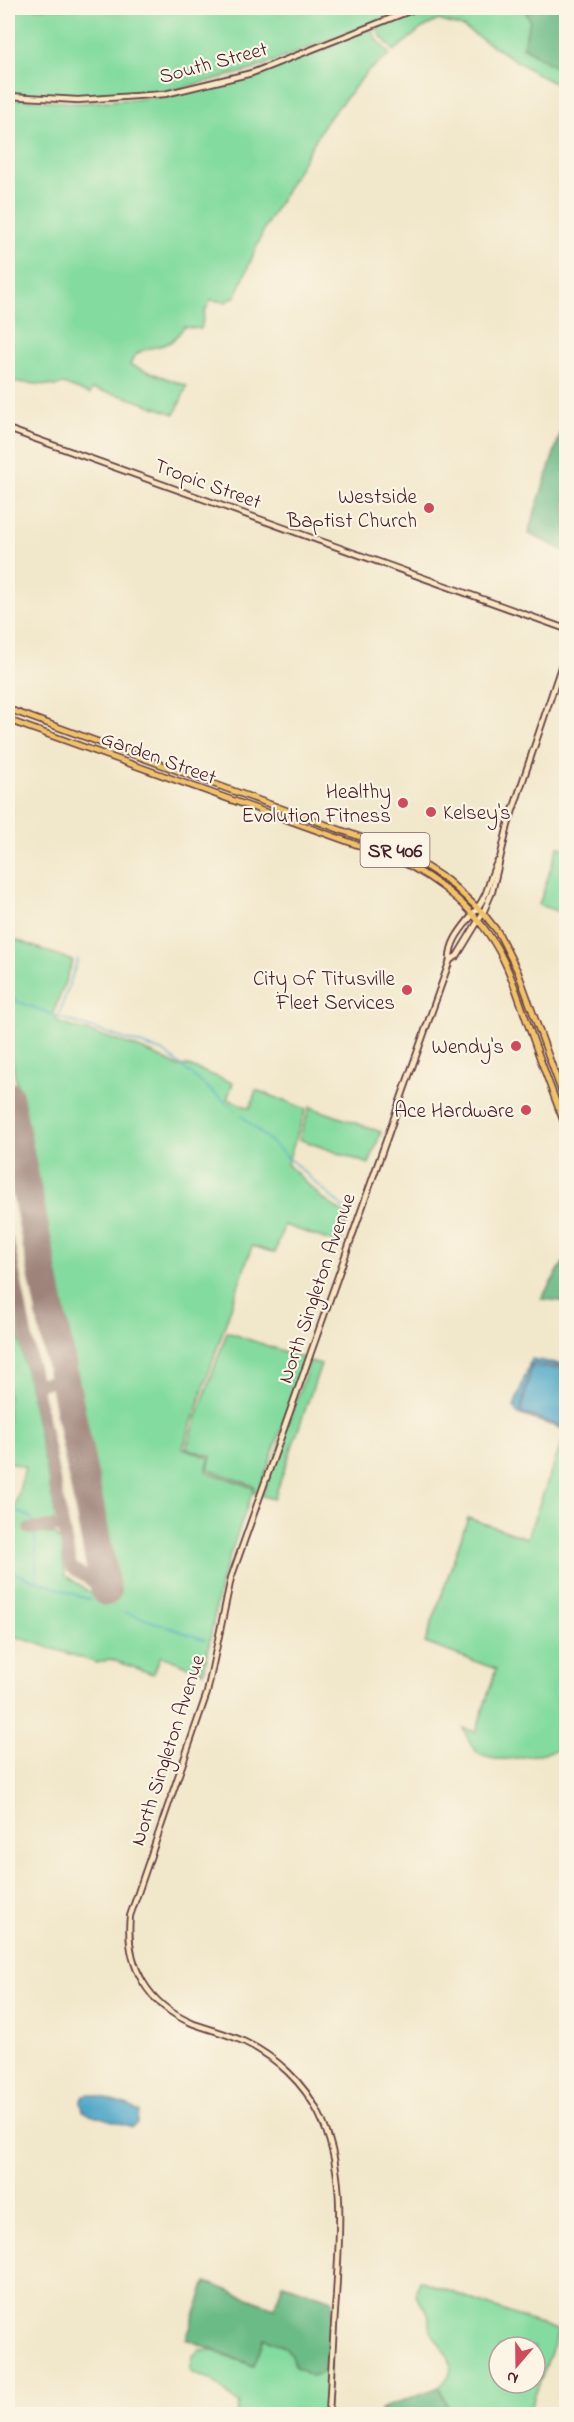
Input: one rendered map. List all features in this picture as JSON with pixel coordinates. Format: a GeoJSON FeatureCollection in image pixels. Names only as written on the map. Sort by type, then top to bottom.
{"type":"FeatureCollection","features":[{"type":"Feature","properties":{"kind":"main road","name":"Garden Street"},"geometry":{"type":"LineString","coordinates":[[8,709],[393,849],[436,873],[483,913],[509,950],[567,1104]]}},
{"type":"Feature","properties":{"kind":"main road","name":"Garden Street"},"geometry":{"type":"LineString","coordinates":[[8,720],[394,858],[417,868],[438,883],[472,914],[504,960],[567,1128]]}},
{"type":"Feature","properties":{"kind":"main road"},"geometry":{"type":"LineString","coordinates":[[531,1032],[538,1044],[547,1050]]}},
{"type":"Feature","properties":{"kind":"main road"},"geometry":{"type":"LineString","coordinates":[[538,1053],[547,1057],[554,1070]]}},
{"type":"Feature","properties":{"kind":"street","name":"South Street"},"geometry":{"type":"LineString","coordinates":[[8,96],[78,100],[165,94],[252,73],[417,8]]}},
{"type":"Feature","properties":{"kind":"street","name":"Tropic Street"},"geometry":{"type":"LineString","coordinates":[[8,429],[567,629]]}},
{"type":"Feature","properties":{"kind":"street"},"geometry":{"type":"LineString","coordinates":[[498,861],[567,652]]}},
{"type":"Feature","properties":{"kind":"street","name":"North Singleton Avenue"},"geometry":{"type":"LineString","coordinates":[[328,2415],[340,2220],[336,2173],[328,2136],[307,2093],[260,2050],[243,2041],[193,2023],[170,2011],[152,1995],[137,1974],[129,1933],[130,1916],[207,1693],[231,1578],[450,960],[450,954],[459,932],[483,899],[498,861]]}},
{"type":"Feature","properties":{"kind":"street","name":"North Singleton Avenue"},"geometry":{"type":"LineString","coordinates":[[450,960],[457,956],[483,913],[492,892],[498,861]]}},
{"type":"Feature","properties":{"kind":"green space"},"geometry":{"type":"Polygon","coordinates":[[[8,8],[411,8],[252,70],[165,92],[78,98],[8,93],[8,8]]]}},
{"type":"Feature","properties":{"kind":"green space"},"geometry":{"type":"Polygon","coordinates":[[[424,8],[524,8],[530,21],[523,47],[559,69],[566,69],[566,89],[537,74],[463,27],[438,20],[421,29],[394,51],[380,35],[376,26],[424,8]]]}},
{"type":"Feature","properties":{"kind":"green space"},"geometry":{"type":"Polygon","coordinates":[[[524,8],[566,8],[565,71],[549,64],[523,47],[530,21],[524,8]]]}},
{"type":"Feature","properties":{"kind":"green space"},"geometry":{"type":"Polygon","coordinates":[[[371,28],[390,55],[368,71],[325,123],[264,229],[236,296],[225,302],[211,300],[205,311],[201,329],[184,327],[170,342],[142,351],[133,359],[130,365],[187,386],[175,414],[123,396],[92,389],[90,394],[63,384],[57,386],[8,381],[8,98],[78,103],[165,97],[253,75],[371,28]]]}},
{"type":"Feature","properties":{"kind":"green space"},"geometry":{"type":"Polygon","coordinates":[[[566,416],[566,552],[528,533],[566,416]]]}},
{"type":"Feature","properties":{"kind":"green space"},"geometry":{"type":"Polygon","coordinates":[[[558,846],[566,850],[566,914],[539,905],[558,846]]]}},
{"type":"Feature","properties":{"kind":"green space"},"geometry":{"type":"Polygon","coordinates":[[[8,937],[73,961],[53,1014],[59,1023],[136,1047],[179,1067],[186,1065],[233,1083],[227,1099],[250,1108],[256,1090],[306,1109],[287,1164],[323,1199],[349,1217],[340,1244],[284,1225],[275,1253],[252,1246],[183,1448],[210,1458],[206,1471],[254,1488],[221,1580],[204,1672],[161,1656],[153,1674],[110,1659],[97,1663],[8,1634],[8,1536],[25,1467],[8,1462],[8,1283],[56,1518],[48,1525],[28,1525],[29,1533],[55,1534],[61,1542],[65,1575],[97,1597],[119,1594],[8,1040],[8,937]]]}},
{"type":"Feature","properties":{"kind":"green space"},"geometry":{"type":"Polygon","coordinates":[[[310,1107],[381,1132],[369,1164],[299,1139],[310,1107]]]}},
{"type":"Feature","properties":{"kind":"green space"},"geometry":{"type":"Polygon","coordinates":[[[566,1258],[566,1302],[541,1299],[566,1258]]]}},
{"type":"Feature","properties":{"kind":"green space"},"geometry":{"type":"Polygon","coordinates":[[[227,1332],[306,1359],[258,1494],[254,1493],[254,1486],[208,1469],[211,1456],[186,1448],[227,1332]]]}},
{"type":"Feature","properties":{"kind":"green space"},"geometry":{"type":"Polygon","coordinates":[[[310,1361],[321,1364],[274,1499],[262,1496],[310,1361]]]}},
{"type":"Feature","properties":{"kind":"green space"},"geometry":{"type":"Polygon","coordinates":[[[566,1431],[566,1752],[559,1750],[505,1759],[485,1757],[475,1750],[463,1728],[476,1732],[496,1669],[425,1643],[468,1518],[527,1538],[566,1431]]]}},
{"type":"Feature","properties":{"kind":"green space"},"geometry":{"type":"Polygon","coordinates":[[[419,2280],[559,2331],[547,2363],[547,2335],[487,2335],[487,2395],[535,2395],[528,2414],[451,2414],[439,2387],[450,2372],[451,2365],[446,2352],[430,2330],[429,2318],[416,2294],[419,2280]]]}},
{"type":"Feature","properties":{"kind":"green space"},"geometry":{"type":"Polygon","coordinates":[[[206,2282],[274,2308],[283,2284],[333,2300],[329,2371],[311,2376],[296,2367],[291,2355],[284,2348],[264,2338],[254,2366],[186,2339],[206,2282]]]}},
{"type":"Feature","properties":{"kind":"green space"},"geometry":{"type":"Polygon","coordinates":[[[264,2338],[284,2348],[291,2355],[296,2367],[311,2376],[329,2371],[326,2414],[237,2414],[240,2403],[211,2379],[190,2371],[193,2356],[199,2350],[211,2350],[253,2366],[264,2338]]]}},
{"type":"Feature","properties":{"kind":"green space"},"geometry":{"type":"Polygon","coordinates":[[[439,2387],[451,2414],[381,2414],[380,2409],[439,2387]]]}},
{"type":"Feature","properties":{"kind":"water"},"geometry":{"type":"Polygon","coordinates":[[[531,1359],[566,1365],[566,1367],[531,1364],[520,1413],[566,1430],[517,1414],[514,1407],[531,1359]]]}},
{"type":"Feature","properties":{"kind":"water"},"geometry":{"type":"Polygon","coordinates":[[[532,1366],[566,1369],[566,1428],[521,1412],[532,1366]]]}},
{"type":"Feature","properties":{"kind":"water"},"geometry":{"type":"Polygon","coordinates":[[[90,2094],[129,2106],[139,2112],[138,2123],[132,2127],[83,2112],[81,2101],[84,2095],[90,2094]]]}},
{"type":"Feature","properties":{"kind":"waterway"},"geometry":{"type":"LineString","coordinates":[[78,959],[58,1017],[164,1052],[236,1111]]}},
{"type":"Feature","properties":{"kind":"waterway"},"geometry":{"type":"LineString","coordinates":[[8,998],[57,1016]]}},
{"type":"Feature","properties":{"kind":"waterway"},"geometry":{"type":"LineString","coordinates":[[241,1115],[349,1213]]}},
{"type":"Feature","properties":{"kind":"waterway"},"geometry":{"type":"LineString","coordinates":[[13,1510],[30,1517],[34,1523]]}},
{"type":"Feature","properties":{"kind":"waterway"},"geometry":{"type":"LineString","coordinates":[[35,1535],[37,1581]]}},
{"type":"Feature","properties":{"kind":"waterway"},"geometry":{"type":"LineString","coordinates":[[8,1571],[91,1600]]}},
{"type":"Feature","properties":{"kind":"waterway"},"geometry":{"type":"LineString","coordinates":[[125,1612],[205,1640]]}},
{"type":"Feature","properties":{"kind":"taxiway"},"geometry":{"type":"LineString","coordinates":[[8,1126],[13,1125]]}},
{"type":"Feature","properties":{"kind":"taxiway"},"geometry":{"type":"LineString","coordinates":[[8,1242],[71,1567],[106,1591]]}},
{"type":"Feature","properties":{"kind":"taxiway"},"geometry":{"type":"LineString","coordinates":[[35,1384],[64,1380]]}},
{"type":"Feature","properties":{"kind":"taxiway"},"geometry":{"type":"LineString","coordinates":[[29,1529],[63,1526]]}},
{"type":"Feature","properties":{"kind":"runway"},"geometry":{"type":"LineString","coordinates":[[8,1096],[106,1591]]}},
{"type":"Feature","properties":{"kind":"place","name":"Westside Baptist Church"},"geometry":{"type":"Point","coordinates":[429,508]}},
{"type":"Feature","properties":{"kind":"place","name":"Healthy Evolution Fitness"},"geometry":{"type":"Point","coordinates":[403,803]}},
{"type":"Feature","properties":{"kind":"place","name":"Kelsey's"},"geometry":{"type":"Point","coordinates":[431,812]}},
{"type":"Feature","properties":{"kind":"place","name":"City Of Titusville Fleet Services"},"geometry":{"type":"Point","coordinates":[407,990]}},
{"type":"Feature","properties":{"kind":"place","name":"Wendy's"},"geometry":{"type":"Point","coordinates":[516,1046]}},
{"type":"Feature","properties":{"kind":"place","name":"Ace Hardware"},"geometry":{"type":"Point","coordinates":[526,1110]}}]}
